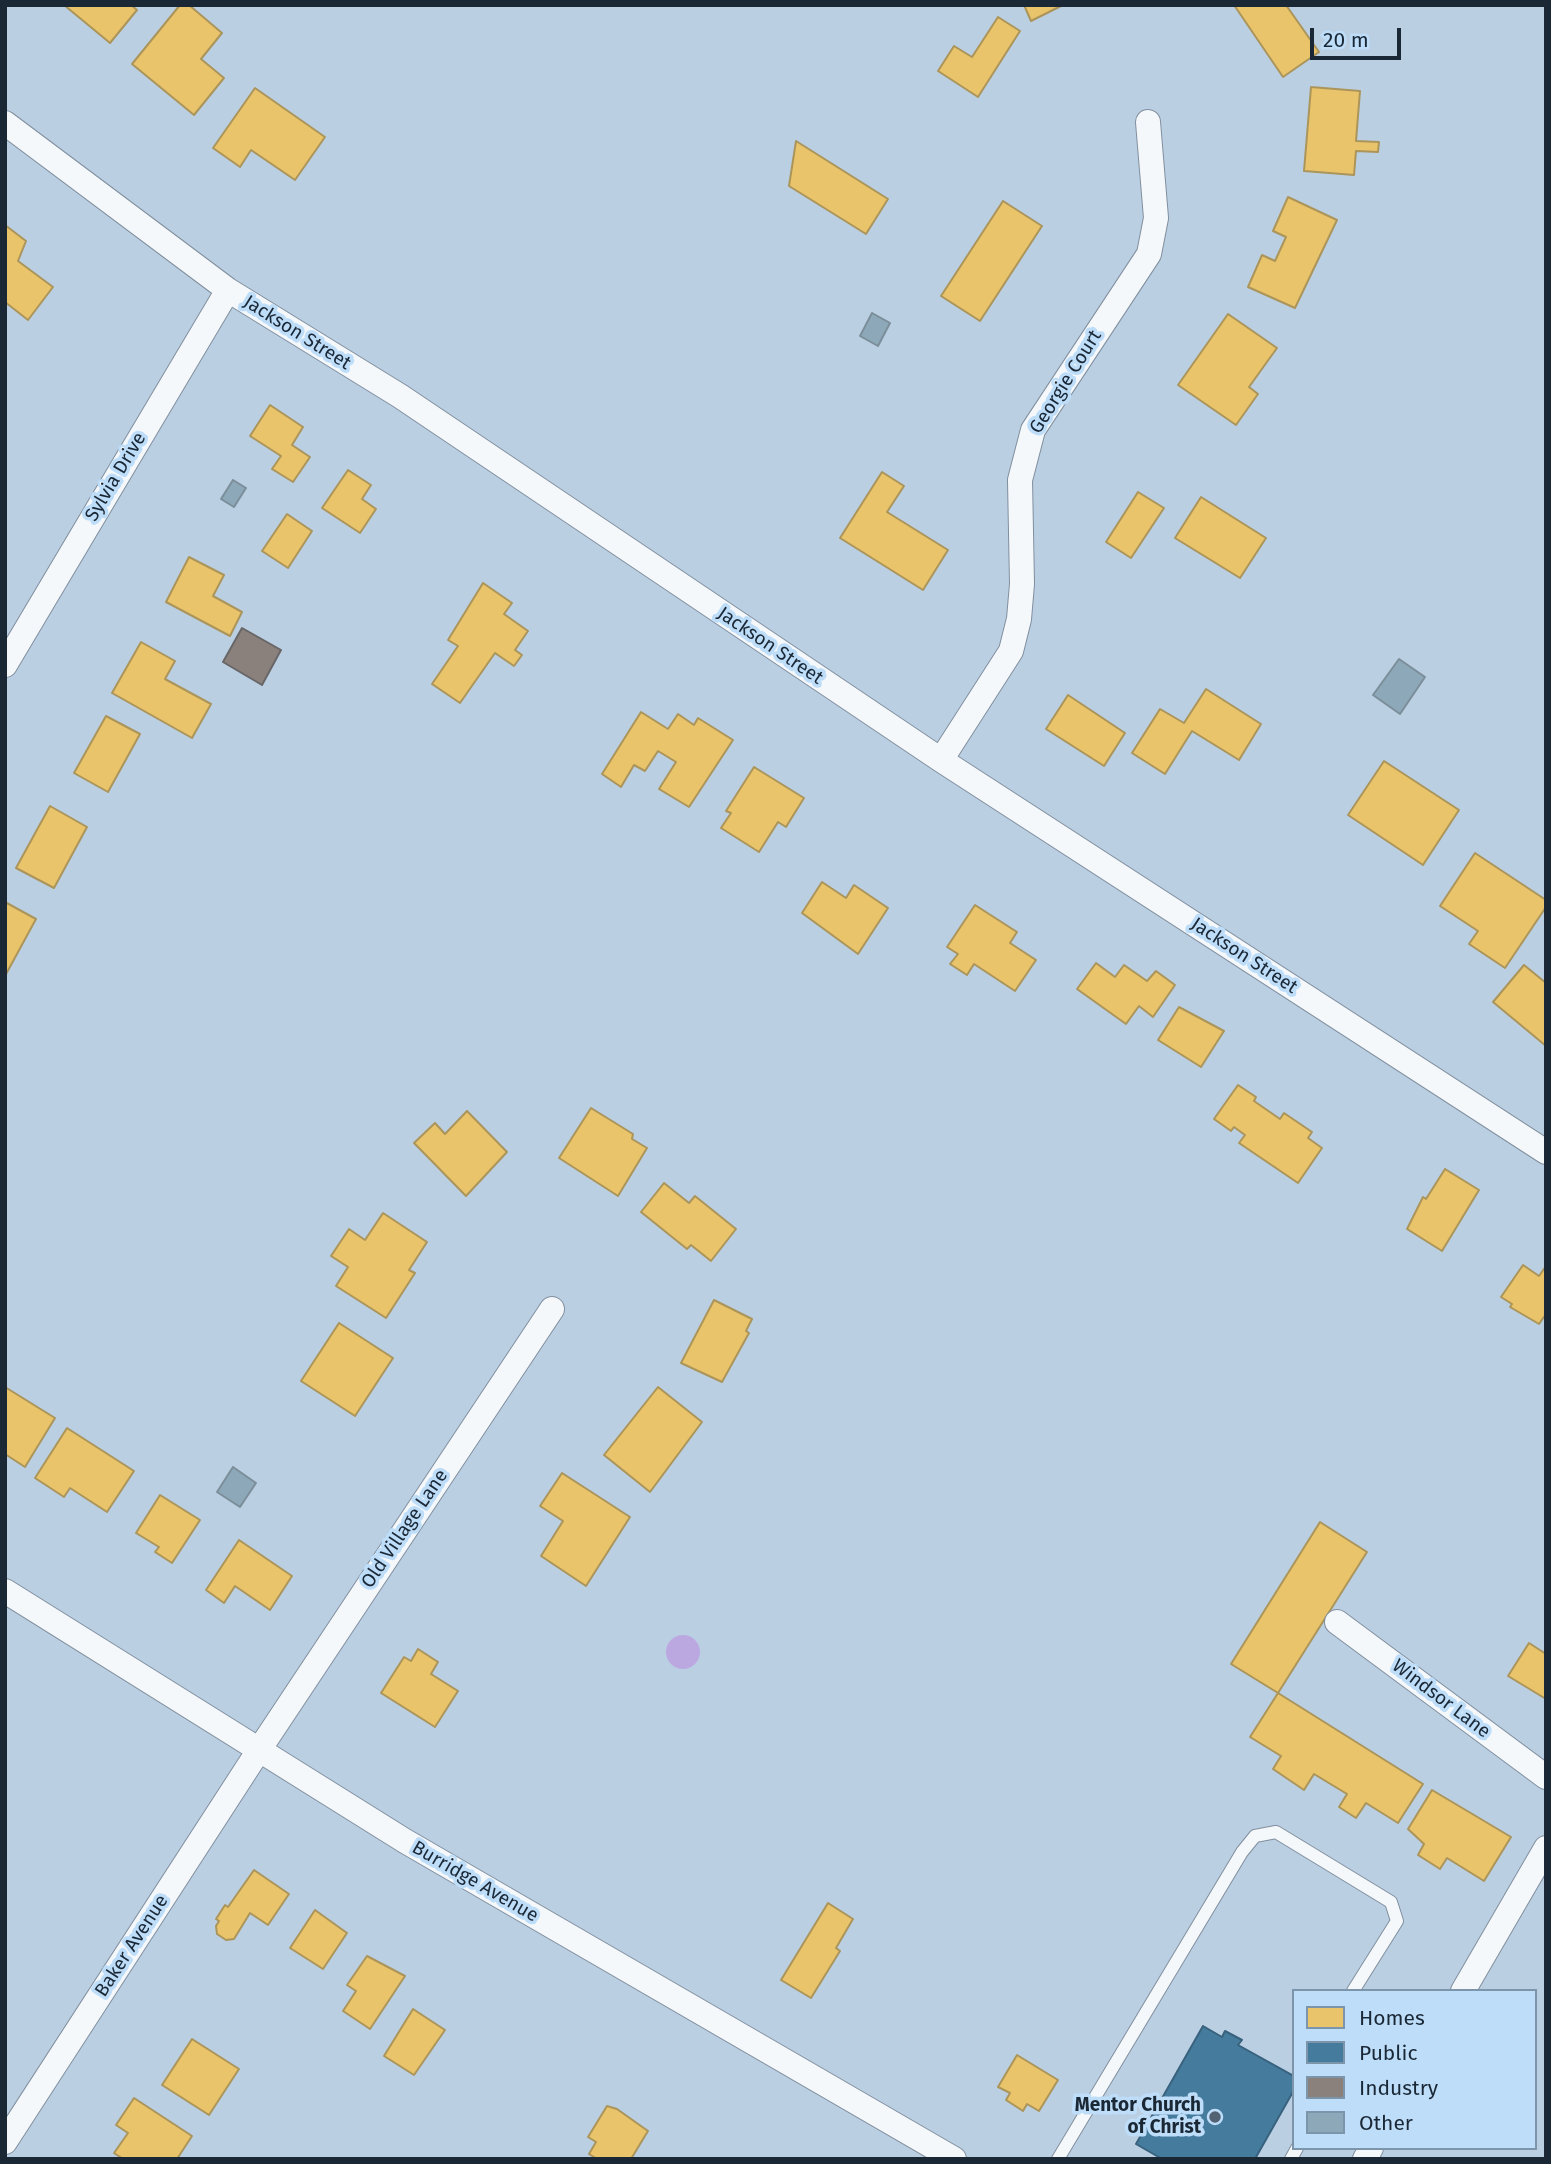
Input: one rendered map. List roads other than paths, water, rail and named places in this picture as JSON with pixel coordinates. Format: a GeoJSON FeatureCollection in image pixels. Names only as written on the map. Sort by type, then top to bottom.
{"type":"FeatureCollection","features":[{"type":"Feature","properties":{"kind":"street","name":"Georgie Court"},"geometry":{"type":"LineString","coordinates":[[941,761],[1011,651],[1019,619],[1022,584],[1020,480],[1033,430],[1149,254],[1156,218],[1148,122]]}},
{"type":"Feature","properties":{"kind":"street","name":"Jackson Street"},"geometry":{"type":"LineString","coordinates":[[5,123],[228,290],[400,396],[941,761],[1546,1152]]}},
{"type":"Feature","properties":{"kind":"street","name":"Sylvia Drive"},"geometry":{"type":"LineString","coordinates":[[5,665],[228,290]]}},
{"type":"Feature","properties":{"kind":"street","name":"Old Village Lane"},"geometry":{"type":"LineString","coordinates":[[259,1750],[552,1309]]}},
{"type":"Feature","properties":{"kind":"street","name":"Burridge Avenue"},"geometry":{"type":"LineString","coordinates":[[5,1591],[416,1848],[954,2159]]}},
{"type":"Feature","properties":{"kind":"street","name":"Windsor Lane"},"geometry":{"type":"LineString","coordinates":[[1337,1622],[1546,1777]]}},
{"type":"Feature","properties":{"kind":"street","name":"Baker Avenue"},"geometry":{"type":"LineString","coordinates":[[5,2142],[259,1750]]}},
{"type":"Feature","properties":{"kind":"street"},"geometry":{"type":"LineString","coordinates":[[1464,1989],[1546,1848]]}},
{"type":"Feature","properties":{"kind":"lane"},"geometry":{"type":"LineString","coordinates":[[1058,2159],[1235,1863],[1255,1836],[1276,1832],[1391,1902],[1397,1921],[1354,1989]]}},
{"type":"Feature","properties":{"kind":"place","name":"Mentor Church of Christ"},"geometry":{"type":"Point","coordinates":[1215,2117]}}]}
